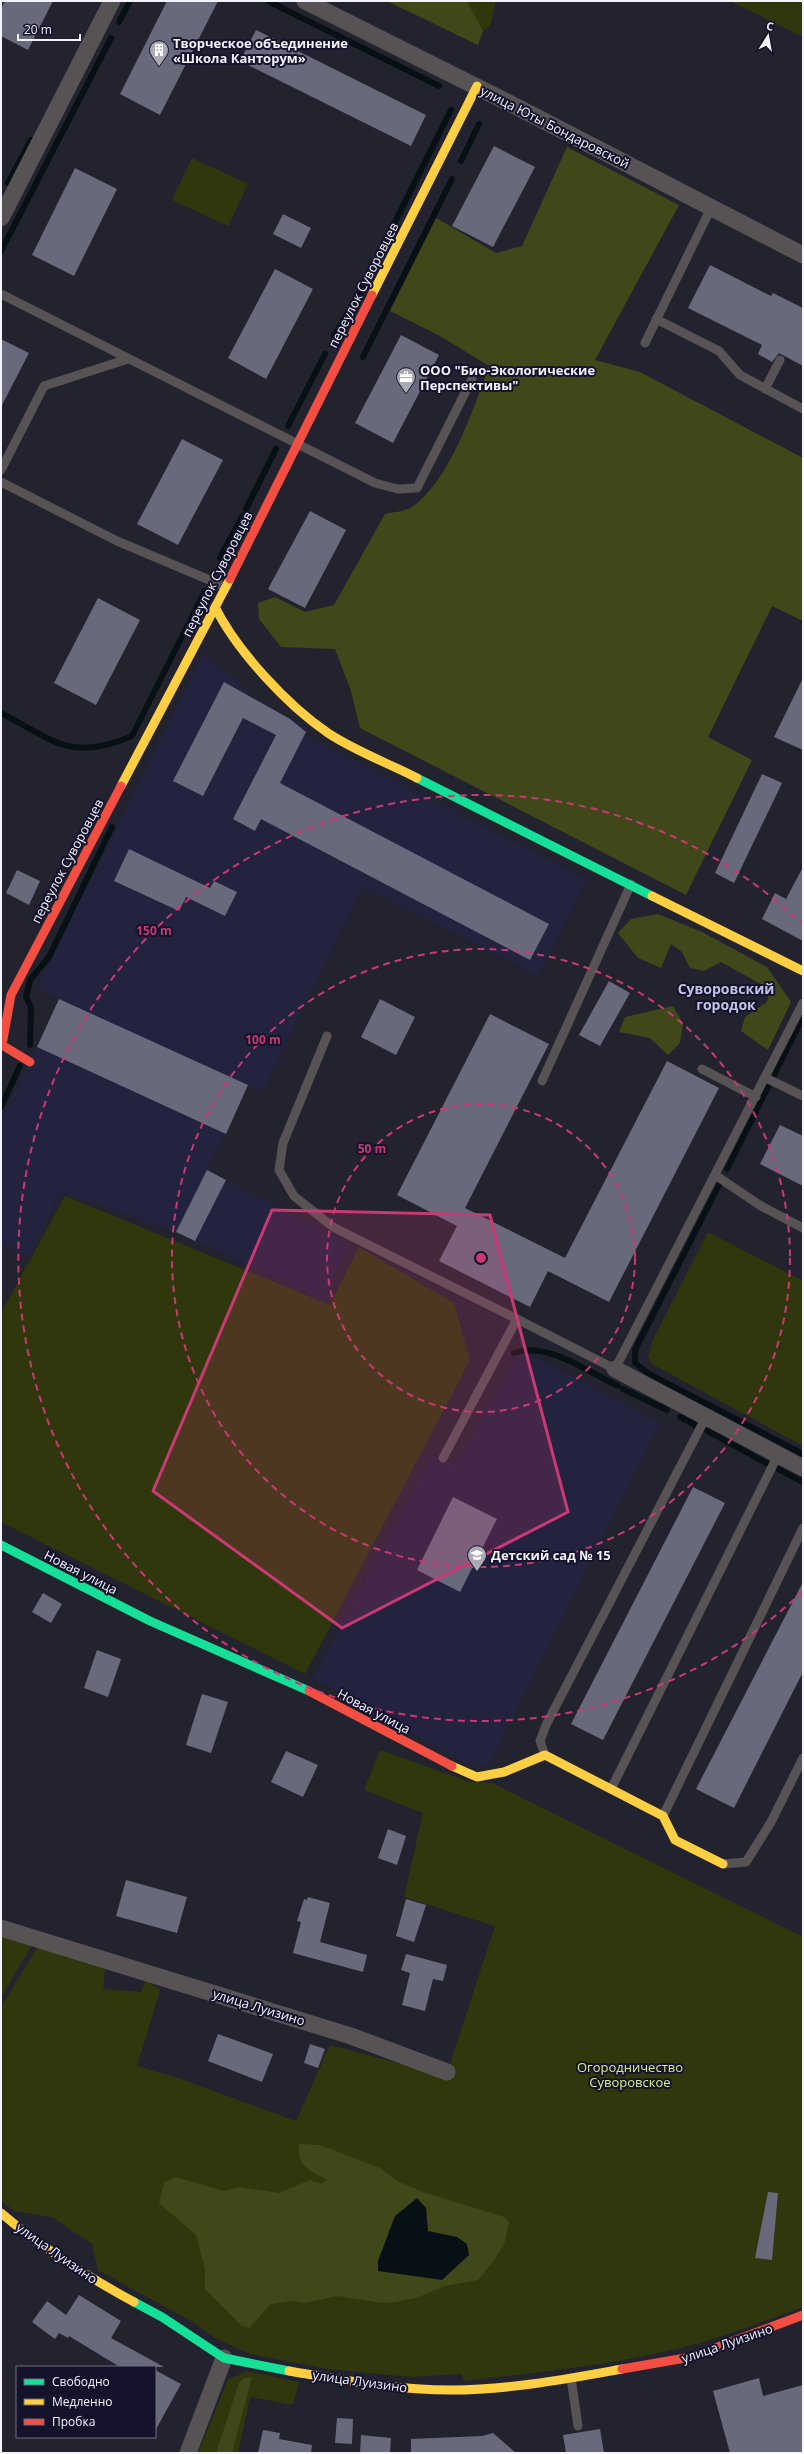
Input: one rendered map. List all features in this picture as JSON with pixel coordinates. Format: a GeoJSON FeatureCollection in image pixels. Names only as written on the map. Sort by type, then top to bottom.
{"type":"FeatureCollection","features":[{"type":"Feature","properties":{"kind":"street"},"geometry":{"type":"LineString","coordinates":[[1,218],[112,1]]}},
{"type":"Feature","properties":{"kind":"street","name":"улица Юты Бондаровской"},"geometry":{"type":"LineString","coordinates":[[305,1],[477,86],[803,255]]}},
{"type":"Feature","properties":{"kind":"street","name":"переулок Суворовцев"},"geometry":{"type":"LineString","coordinates":[[30,1062],[2,1045],[12,995],[226,587],[477,86]]}},
{"type":"Feature","properties":{"kind":"street"},"geometry":{"type":"LineString","coordinates":[[215,607],[225,626],[285,699],[328,733],[631,884],[803,972]]}},
{"type":"Feature","properties":{"kind":"street"},"geometry":{"type":"LineString","coordinates":[[615,1369],[803,1468]]}},
{"type":"Feature","properties":{"kind":"street","name":"Новая улица"},"geometry":{"type":"LineString","coordinates":[[1,1545],[150,1622],[302,1688],[447,1764],[477,1777],[504,1772],[545,1755]]}},
{"type":"Feature","properties":{"kind":"street"},"geometry":{"type":"LineString","coordinates":[[545,1755],[663,1816],[675,1840],[723,1864]]}},
{"type":"Feature","properties":{"kind":"street","name":"улица Луизино"},"geometry":{"type":"LineString","coordinates":[[1,1928],[350,2036],[447,2072]]}},
{"type":"Feature","properties":{"kind":"street","name":"улица Луизино"},"geometry":{"type":"LineString","coordinates":[[1,2213],[28,2236],[78,2271],[162,2317],[224,2358],[268,2368],[386,2387],[451,2390],[507,2387],[571,2378],[690,2357],[758,2334],[803,2315]]}},
{"type":"Feature","properties":{"kind":"street"},"geometry":{"type":"LineString","coordinates":[[188,2453],[224,2358]]}},
{"type":"Feature","properties":{"kind":"lane"},"geometry":{"type":"LineString","coordinates":[[645,343],[711,208]]}},
{"type":"Feature","properties":{"kind":"lane"},"geometry":{"type":"LineString","coordinates":[[1,294],[375,483],[398,489],[417,488],[472,379]]}},
{"type":"Feature","properties":{"kind":"lane"},"geometry":{"type":"LineString","coordinates":[[656,319],[719,351],[740,375],[803,409]]}},
{"type":"Feature","properties":{"kind":"lane"},"geometry":{"type":"LineString","coordinates":[[1,470],[44,386],[128,359]]}},
{"type":"Feature","properties":{"kind":"lane"},"geometry":{"type":"LineString","coordinates":[[765,389],[780,360]]}},
{"type":"Feature","properties":{"kind":"lane"},"geometry":{"type":"LineString","coordinates":[[1,482],[117,541],[226,587]]}},
{"type":"Feature","properties":{"kind":"lane"},"geometry":{"type":"LineString","coordinates":[[542,1081],[631,884]]}},
{"type":"Feature","properties":{"kind":"lane"},"geometry":{"type":"LineString","coordinates":[[327,1036],[283,1143],[279,1170],[294,1196],[333,1227],[615,1369],[766,1078],[803,1003]]}},
{"type":"Feature","properties":{"kind":"lane"},"geometry":{"type":"LineString","coordinates":[[702,1069],[756,1097]]}},
{"type":"Feature","properties":{"kind":"lane"},"geometry":{"type":"LineString","coordinates":[[766,1078],[803,1096]]}},
{"type":"Feature","properties":{"kind":"lane"},"geometry":{"type":"LineString","coordinates":[[715,1175],[761,1206],[803,1228]]}},
{"type":"Feature","properties":{"kind":"lane"},"geometry":{"type":"LineString","coordinates":[[443,1458],[517,1319]]}},
{"type":"Feature","properties":{"kind":"lane"},"geometry":{"type":"LineString","coordinates":[[545,1755],[540,1741],[546,1725],[706,1416]]}},
{"type":"Feature","properties":{"kind":"lane"},"geometry":{"type":"LineString","coordinates":[[611,1789],[778,1455]]}},
{"type":"Feature","properties":{"kind":"lane"},"geometry":{"type":"LineString","coordinates":[[663,1816],[803,1528]]}},
{"type":"Feature","properties":{"kind":"lane"},"geometry":{"type":"LineString","coordinates":[[723,1864],[746,1862],[771,1822],[803,1758]]}},
{"type":"Feature","properties":{"kind":"lane"},"geometry":{"type":"LineString","coordinates":[[571,2378],[578,2426]]}},
{"type":"Feature","properties":{"kind":"highlighted area"},"geometry":{"type":"Polygon","coordinates":[[[272,1210],[490,1215],[568,1512],[342,1628],[153,1491],[272,1210]]]}},
{"type":"Feature","properties":{"kind":"shaded area"},"geometry":{"type":"Polygon","coordinates":[[[204,653],[254,698],[308,728],[305,735],[587,879],[538,976],[363,886],[263,1091],[248,1085],[207,1170],[350,1245],[323,1299],[176,1232],[61,1191],[29,1257],[1,1243],[1,1120],[59,999],[37,988],[204,653]]]}},
{"type":"Feature","properties":{"kind":"shaded area","name":"Детский сад № 15"},"geometry":{"type":"Polygon","coordinates":[[[526,1352],[660,1423],[489,1765],[471,1767],[313,1678],[432,1455],[450,1461],[455,1467],[514,1360],[526,1352]]]}},
{"type":"Feature","properties":{"kind":"shaded area"},"geometry":{"type":"Polygon","coordinates":[[[417,2198],[426,2208],[428,2231],[457,2237],[467,2244],[469,2255],[442,2280],[378,2271],[378,2261],[395,2216],[417,2198]]]}},
{"type":"Feature","properties":{"kind":"green space"},"geometry":{"type":"Polygon","coordinates":[[[387,1],[467,1],[483,31],[478,45],[387,1]]]}},
{"type":"Feature","properties":{"kind":"green space"},"geometry":{"type":"Polygon","coordinates":[[[467,1],[496,1],[490,26],[483,31],[467,1]]]}},
{"type":"Feature","properties":{"kind":"green space"},"geometry":{"type":"Polygon","coordinates":[[[730,1],[803,1],[803,37],[730,1]]]}},
{"type":"Feature","properties":{"kind":"green space"},"geometry":{"type":"Polygon","coordinates":[[[567,147],[679,205],[595,360],[640,372],[803,458],[803,621],[772,606],[708,737],[752,760],[686,895],[360,728],[351,691],[335,649],[281,647],[259,619],[258,603],[275,597],[305,612],[334,605],[385,514],[409,509],[425,495],[438,480],[459,443],[489,366],[440,336],[390,311],[436,218],[496,253],[522,246],[567,147]]]}},
{"type":"Feature","properties":{"kind":"green space"},"geometry":{"type":"Polygon","coordinates":[[[192,158],[248,184],[228,226],[172,200],[192,158]]]}},
{"type":"Feature","properties":{"kind":"green space"},"geometry":{"type":"Polygon","coordinates":[[[658,914],[702,932],[767,967],[791,1002],[768,1050],[741,1031],[745,1017],[767,1002],[770,989],[721,962],[704,971],[690,968],[682,952],[671,944],[661,968],[638,958],[618,933],[631,919],[658,914]]]}},
{"type":"Feature","properties":{"kind":"green space"},"geometry":{"type":"Polygon","coordinates":[[[673,1006],[683,1023],[680,1043],[668,1055],[650,1038],[619,1032],[625,1017],[673,1006]]]}},
{"type":"Feature","properties":{"kind":"green space"},"geometry":{"type":"Polygon","coordinates":[[[65,1196],[330,1305],[359,1247],[454,1303],[470,1360],[305,1674],[1,1522],[1,1313],[65,1196]]]}},
{"type":"Feature","properties":{"kind":"green space"},"geometry":{"type":"Polygon","coordinates":[[[708,1232],[803,1281],[803,1446],[652,1364],[648,1357],[653,1340],[708,1232]]]}},
{"type":"Feature","properties":{"kind":"green space","name":"Огородничество Суворовское"},"geometry":{"type":"Polygon","coordinates":[[[380,1750],[470,1782],[492,1783],[803,1937],[803,2307],[700,2343],[642,2357],[553,2371],[464,2381],[462,2374],[410,2377],[328,2369],[250,2354],[217,2339],[191,2321],[98,2270],[92,2244],[52,2217],[14,2211],[1,2200],[1,2007],[38,1946],[105,1968],[103,1989],[141,1992],[146,1980],[160,1990],[137,2066],[181,2079],[296,2121],[330,2045],[446,2076],[495,1926],[404,1897],[423,1813],[364,1790],[380,1750]]]}},
{"type":"Feature","properties":{"kind":"green space"},"geometry":{"type":"Polygon","coordinates":[[[1,1934],[33,1944],[1,1997],[1,1934]]]}},
{"type":"Feature","properties":{"kind":"green space"},"geometry":{"type":"Polygon","coordinates":[[[299,2144],[320,2145],[380,2168],[397,2181],[423,2192],[504,2217],[509,2222],[505,2242],[495,2259],[478,2280],[445,2286],[416,2298],[395,2302],[382,2303],[338,2296],[304,2303],[291,2301],[271,2304],[249,2328],[242,2326],[205,2289],[205,2269],[196,2235],[159,2203],[164,2183],[175,2177],[224,2191],[238,2187],[279,2193],[310,2180],[321,2184],[327,2180],[309,2170],[302,2163],[299,2152],[299,2144]],[[426,2209],[378,2261],[457,2237],[428,2232],[426,2209]]]}},
{"type":"Feature","properties":{"kind":"green space"},"geometry":{"type":"Polygon","coordinates":[[[247,2371],[299,2382],[293,2405],[250,2397],[238,2453],[198,2453],[228,2380],[247,2371]]]}},
{"type":"Feature","properties":{"kind":"green space"},"geometry":{"type":"Polygon","coordinates":[[[252,2377],[232,2453],[216,2453],[239,2383],[245,2378],[252,2377]]]}},
{"type":"Feature","properties":{"kind":"building"},"geometry":{"type":"Polygon","coordinates":[[[5,1],[53,1],[28,50],[1,36],[1,8],[5,1]]]}},
{"type":"Feature","properties":{"kind":"building","name":"Творческое объединение «Школа Канторум»"},"geometry":{"type":"Polygon","coordinates":[[[167,1],[218,1],[160,115],[120,94],[167,1]]]}},
{"type":"Feature","properties":{"kind":"building"},"geometry":{"type":"Polygon","coordinates":[[[256,30],[426,115],[411,146],[240,61],[256,30]]]}},
{"type":"Feature","properties":{"kind":"building"},"geometry":{"type":"Polygon","coordinates":[[[494,146],[535,167],[493,247],[452,226],[494,146]]]}},
{"type":"Feature","properties":{"kind":"building"},"geometry":{"type":"Polygon","coordinates":[[[75,168],[117,189],[74,276],[32,255],[75,168]]]}},
{"type":"Feature","properties":{"kind":"building"},"geometry":{"type":"Polygon","coordinates":[[[283,214],[311,228],[301,248],[273,234],[283,214]]]}},
{"type":"Feature","properties":{"kind":"building"},"geometry":{"type":"Polygon","coordinates":[[[710,265],[771,296],[773,293],[803,308],[803,366],[779,353],[772,362],[758,354],[762,345],[688,308],[710,265]]]}},
{"type":"Feature","properties":{"kind":"building"},"geometry":{"type":"Polygon","coordinates":[[[275,269],[313,289],[266,379],[228,358],[275,269]]]}},
{"type":"Feature","properties":{"kind":"building"},"geometry":{"type":"Polygon","coordinates":[[[401,335],[439,355],[393,443],[355,423],[401,335]]]}},
{"type":"Feature","properties":{"kind":"building"},"geometry":{"type":"Polygon","coordinates":[[[1,339],[29,353],[1,407],[1,339]]]}},
{"type":"Feature","properties":{"kind":"building"},"geometry":{"type":"Polygon","coordinates":[[[182,439],[223,460],[178,545],[137,524],[182,439]]]}},
{"type":"Feature","properties":{"kind":"building"},"geometry":{"type":"Polygon","coordinates":[[[310,511],[346,530],[305,608],[268,589],[310,511]]]}},
{"type":"Feature","properties":{"kind":"building"},"geometry":{"type":"Polygon","coordinates":[[[98,598],[140,620],[96,705],[54,683],[98,598]]]}},
{"type":"Feature","properties":{"kind":"building"},"geometry":{"type":"Polygon","coordinates":[[[803,678],[803,750],[774,737],[803,678]]]}},
{"type":"Feature","properties":{"kind":"building"},"geometry":{"type":"Polygon","coordinates":[[[224,682],[290,719],[306,732],[280,783],[549,924],[530,960],[261,819],[255,831],[233,819],[276,735],[243,718],[203,796],[173,781],[224,682]]]}},
{"type":"Feature","properties":{"kind":"building"},"geometry":{"type":"Polygon","coordinates":[[[762,774],[782,783],[734,883],[715,873],[762,774]]]}},
{"type":"Feature","properties":{"kind":"building"},"geometry":{"type":"Polygon","coordinates":[[[129,849],[210,888],[214,881],[237,892],[225,916],[186,897],[179,911],[114,881],[129,849]]]}},
{"type":"Feature","properties":{"kind":"building"},"geometry":{"type":"Polygon","coordinates":[[[803,867],[803,941],[762,919],[775,893],[786,899],[803,867]]]}},
{"type":"Feature","properties":{"kind":"building"},"geometry":{"type":"Polygon","coordinates":[[[17,870],[40,881],[29,905],[6,893],[17,870]]]}},
{"type":"Feature","properties":{"kind":"building"},"geometry":{"type":"Polygon","coordinates":[[[609,981],[630,993],[600,1046],[579,1035],[609,981]]]}},
{"type":"Feature","properties":{"kind":"building"},"geometry":{"type":"Polygon","coordinates":[[[59,999],[248,1085],[226,1134],[37,1047],[59,999]]]}},
{"type":"Feature","properties":{"kind":"building"},"geometry":{"type":"Polygon","coordinates":[[[380,999],[415,1017],[396,1055],[361,1037],[380,999]]]}},
{"type":"Feature","properties":{"kind":"building"},"geometry":{"type":"Polygon","coordinates":[[[490,1014],[549,1044],[465,1208],[565,1258],[667,1061],[719,1088],[609,1302],[548,1271],[530,1307],[439,1261],[457,1226],[397,1195],[490,1014]]]}},
{"type":"Feature","properties":{"kind":"building"},"geometry":{"type":"Polygon","coordinates":[[[780,1125],[803,1136],[803,1186],[760,1164],[780,1125]]]}},
{"type":"Feature","properties":{"kind":"building"},"geometry":{"type":"Polygon","coordinates":[[[207,1170],[226,1180],[195,1241],[176,1232],[207,1170]]]}},
{"type":"Feature","properties":{"kind":"building"},"geometry":{"type":"Polygon","coordinates":[[[693,1487],[725,1503],[603,1740],[571,1724],[693,1487]]]}},
{"type":"Feature","properties":{"kind":"building"},"geometry":{"type":"Polygon","coordinates":[[[453,1497],[497,1519],[460,1592],[417,1570],[453,1497]]]}},
{"type":"Feature","properties":{"kind":"building"},"geometry":{"type":"Polygon","coordinates":[[[803,1582],[803,1672],[734,1808],[696,1789],[803,1582]]]}},
{"type":"Feature","properties":{"kind":"building"},"geometry":{"type":"Polygon","coordinates":[[[43,1593],[62,1604],[51,1623],[32,1612],[43,1593]]]}},
{"type":"Feature","properties":{"kind":"building"},"geometry":{"type":"Polygon","coordinates":[[[97,1650],[121,1659],[108,1697],[84,1688],[97,1650]]]}},
{"type":"Feature","properties":{"kind":"building"},"geometry":{"type":"Polygon","coordinates":[[[202,1694],[228,1702],[211,1753],[186,1745],[202,1694]]]}},
{"type":"Feature","properties":{"kind":"building"},"geometry":{"type":"Polygon","coordinates":[[[286,1751],[318,1765],[303,1797],[271,1782],[286,1751]]]}},
{"type":"Feature","properties":{"kind":"building"},"geometry":{"type":"Polygon","coordinates":[[[388,1829],[406,1836],[397,1865],[378,1858],[388,1829]]]}},
{"type":"Feature","properties":{"kind":"building"},"geometry":{"type":"Polygon","coordinates":[[[126,1880],[187,1897],[177,1933],[116,1916],[126,1880]]]}},
{"type":"Feature","properties":{"kind":"building"},"geometry":{"type":"Polygon","coordinates":[[[308,1897],[330,1903],[320,1942],[367,1955],[363,1972],[293,1953],[301,1922],[297,1921],[304,1899],[307,1900],[308,1897]]]}},
{"type":"Feature","properties":{"kind":"building"},"geometry":{"type":"Polygon","coordinates":[[[406,1899],[426,1905],[414,1942],[396,1936],[406,1899]]]}},
{"type":"Feature","properties":{"kind":"building"},"geometry":{"type":"Polygon","coordinates":[[[406,1954],[447,1965],[443,1981],[433,1979],[425,2011],[402,2005],[410,1973],[401,1970],[406,1954]]]}},
{"type":"Feature","properties":{"kind":"building"},"geometry":{"type":"Polygon","coordinates":[[[218,2034],[273,2054],[262,2082],[208,2061],[218,2034]]]}},
{"type":"Feature","properties":{"kind":"building"},"geometry":{"type":"Polygon","coordinates":[[[310,2044],[325,2049],[318,2068],[304,2063],[310,2044]]]}},
{"type":"Feature","properties":{"kind":"building"},"geometry":{"type":"Polygon","coordinates":[[[768,2192],[778,2193],[772,2260],[755,2258],[768,2192]]]}},
{"type":"Feature","properties":{"kind":"building"},"geometry":{"type":"Polygon","coordinates":[[[79,2295],[121,2321],[111,2338],[164,2367],[118,2366],[69,2336],[68,2338],[59,2333],[55,2339],[32,2322],[47,2301],[66,2315],[79,2295]]]}},
{"type":"Feature","properties":{"kind":"building"},"geometry":{"type":"Polygon","coordinates":[[[156,2371],[181,2384],[156,2429],[156,2371]]]}},
{"type":"Feature","properties":{"kind":"building"},"geometry":{"type":"Polygon","coordinates":[[[759,2378],[763,2396],[803,2385],[803,2453],[730,2453],[713,2391],[759,2378]]]}},
{"type":"Feature","properties":{"kind":"building"},"geometry":{"type":"Polygon","coordinates":[[[337,2418],[353,2419],[352,2444],[335,2443],[337,2418]]]}},
{"type":"Feature","properties":{"kind":"building"},"geometry":{"type":"Polygon","coordinates":[[[600,2429],[604,2453],[566,2453],[563,2435],[600,2429]]]}},
{"type":"Feature","properties":{"kind":"building"},"geometry":{"type":"Polygon","coordinates":[[[263,2430],[280,2433],[279,2439],[312,2445],[311,2453],[258,2453],[263,2430]]]}},
{"type":"Feature","properties":{"kind":"building"},"geometry":{"type":"Polygon","coordinates":[[[493,2433],[516,2453],[411,2453],[411,2439],[482,2436],[493,2433]]]}},
{"type":"Feature","properties":{"kind":"building"},"geometry":{"type":"Polygon","coordinates":[[[361,2435],[391,2438],[390,2453],[360,2453],[361,2435]]]}},
{"type":"Feature","properties":{"kind":"waterway"},"geometry":{"type":"LineString","coordinates":[[119,22],[130,1]]}},
{"type":"Feature","properties":{"kind":"waterway"},"geometry":{"type":"LineString","coordinates":[[268,1],[439,86]]}},
{"type":"Feature","properties":{"kind":"waterway"},"geometry":{"type":"LineString","coordinates":[[1,251],[111,38]]}},
{"type":"Feature","properties":{"kind":"waterway"},"geometry":{"type":"LineString","coordinates":[[378,256],[451,110]]}},
{"type":"Feature","properties":{"kind":"waterway"},"geometry":{"type":"LineString","coordinates":[[461,161],[479,124]]}},
{"type":"Feature","properties":{"kind":"waterway"},"geometry":{"type":"LineString","coordinates":[[8,183],[31,140]]}},
{"type":"Feature","properties":{"kind":"waterway"},"geometry":{"type":"LineString","coordinates":[[363,357],[452,179]]}},
{"type":"Feature","properties":{"kind":"waterway"},"geometry":{"type":"LineString","coordinates":[[334,336],[365,284]]}},
{"type":"Feature","properties":{"kind":"waterway"},"geometry":{"type":"LineString","coordinates":[[288,426],[325,354]]}},
{"type":"Feature","properties":{"kind":"waterway"},"geometry":{"type":"LineString","coordinates":[[246,509],[276,449]]}},
{"type":"Feature","properties":{"kind":"waterway"},"geometry":{"type":"LineString","coordinates":[[220,558],[243,515]]}},
{"type":"Feature","properties":{"kind":"waterway"},"geometry":{"type":"LineString","coordinates":[[1,713],[50,739],[64,745],[78,748],[111,744],[132,736],[205,591]]}},
{"type":"Feature","properties":{"kind":"waterway"},"geometry":{"type":"LineString","coordinates":[[30,1045],[31,1007],[26,997],[30,980],[49,957],[112,827]]}},
{"type":"Feature","properties":{"kind":"waterway"},"geometry":{"type":"LineString","coordinates":[[774,1075],[803,1017]]}},
{"type":"Feature","properties":{"kind":"waterway"},"geometry":{"type":"LineString","coordinates":[[1,1107],[20,1066]]}},
{"type":"Feature","properties":{"kind":"waterway"},"geometry":{"type":"LineString","coordinates":[[727,1169],[769,1085]]}},
{"type":"Feature","properties":{"kind":"waterway"},"geometry":{"type":"LineString","coordinates":[[719,1185],[635,1350],[635,1363],[649,1374],[803,1454]]}},
{"type":"Feature","properties":{"kind":"waterway"},"geometry":{"type":"LineString","coordinates":[[514,1353],[541,1351],[554,1355],[581,1366],[618,1386]]}},
{"type":"Feature","properties":{"kind":"waterway"},"geometry":{"type":"LineString","coordinates":[[623,1389],[667,1410]]}},
{"type":"Feature","properties":{"kind":"waterway"},"geometry":{"type":"LineString","coordinates":[[680,1417],[695,1425]]}},
{"type":"Feature","properties":{"kind":"waterway"},"geometry":{"type":"LineString","coordinates":[[706,1430],[766,1463]]}},
{"type":"Feature","properties":{"kind":"waterway"},"geometry":{"type":"LineString","coordinates":[[778,1469],[803,1482]]}},
{"type":"Feature","properties":{"kind":"traffic: fast"},"geometry":{"type":"LineString","coordinates":[[417,778],[652,896]]}},
{"type":"Feature","properties":{"kind":"traffic: fast"},"geometry":{"type":"LineString","coordinates":[[1,1545],[150,1621],[309,1691]]}},
{"type":"Feature","properties":{"kind":"traffic: fast"},"geometry":{"type":"LineString","coordinates":[[134,2302],[162,2317],[224,2358],[289,2371]]}},
{"type":"Feature","properties":{"kind":"traffic: slow"},"geometry":{"type":"LineString","coordinates":[[372,295],[477,86]]}},
{"type":"Feature","properties":{"kind":"traffic: slow"},"geometry":{"type":"LineString","coordinates":[[121,786],[230,579]]}},
{"type":"Feature","properties":{"kind":"traffic: slow"},"geometry":{"type":"LineString","coordinates":[[215,607],[224,624],[250,659],[264,676],[296,708],[328,733],[349,746],[417,778]]}},
{"type":"Feature","properties":{"kind":"traffic: slow"},"geometry":{"type":"LineString","coordinates":[[652,896],[803,971]]}},
{"type":"Feature","properties":{"kind":"traffic: slow"},"geometry":{"type":"LineString","coordinates":[[452,1766],[477,1777],[504,1772],[545,1755],[663,1816],[675,1840],[723,1864]]}},
{"type":"Feature","properties":{"kind":"traffic: slow"},"geometry":{"type":"LineString","coordinates":[[1,2213],[32,2238],[65,2261],[134,2302]]}},
{"type":"Feature","properties":{"kind":"traffic: slow"},"geometry":{"type":"LineString","coordinates":[[289,2371],[390,2386],[430,2390],[473,2390],[559,2380],[622,2369]]}},
{"type":"Feature","properties":{"kind":"traffic: jam"},"geometry":{"type":"LineString","coordinates":[[230,579],[372,295]]}},
{"type":"Feature","properties":{"kind":"traffic: jam"},"geometry":{"type":"LineString","coordinates":[[30,1062],[2,1045],[11,995],[121,786]]}},
{"type":"Feature","properties":{"kind":"traffic: jam"},"geometry":{"type":"LineString","coordinates":[[309,1691],[452,1766]]}},
{"type":"Feature","properties":{"kind":"traffic: jam"},"geometry":{"type":"LineString","coordinates":[[622,2369],[691,2357],[803,2315]]}},
{"type":"Feature","properties":{"kind":"place","name":"Творческое объединение «Школа Канторум»"},"geometry":{"type":"Point","coordinates":[159,67]}},
{"type":"Feature","properties":{"kind":"place","name":"ООО \"Био-Экологические Перспективы\""},"geometry":{"type":"Point","coordinates":[406,394]}},
{"type":"Feature","properties":{"kind":"place","name":"Детский сад № 15"},"geometry":{"type":"Point","coordinates":[477,1572]}},
{"type":"Feature","properties":{"kind":"district","name":"Суворовский городок"},"geometry":{"type":"Point","coordinates":[726,996]}}]}
